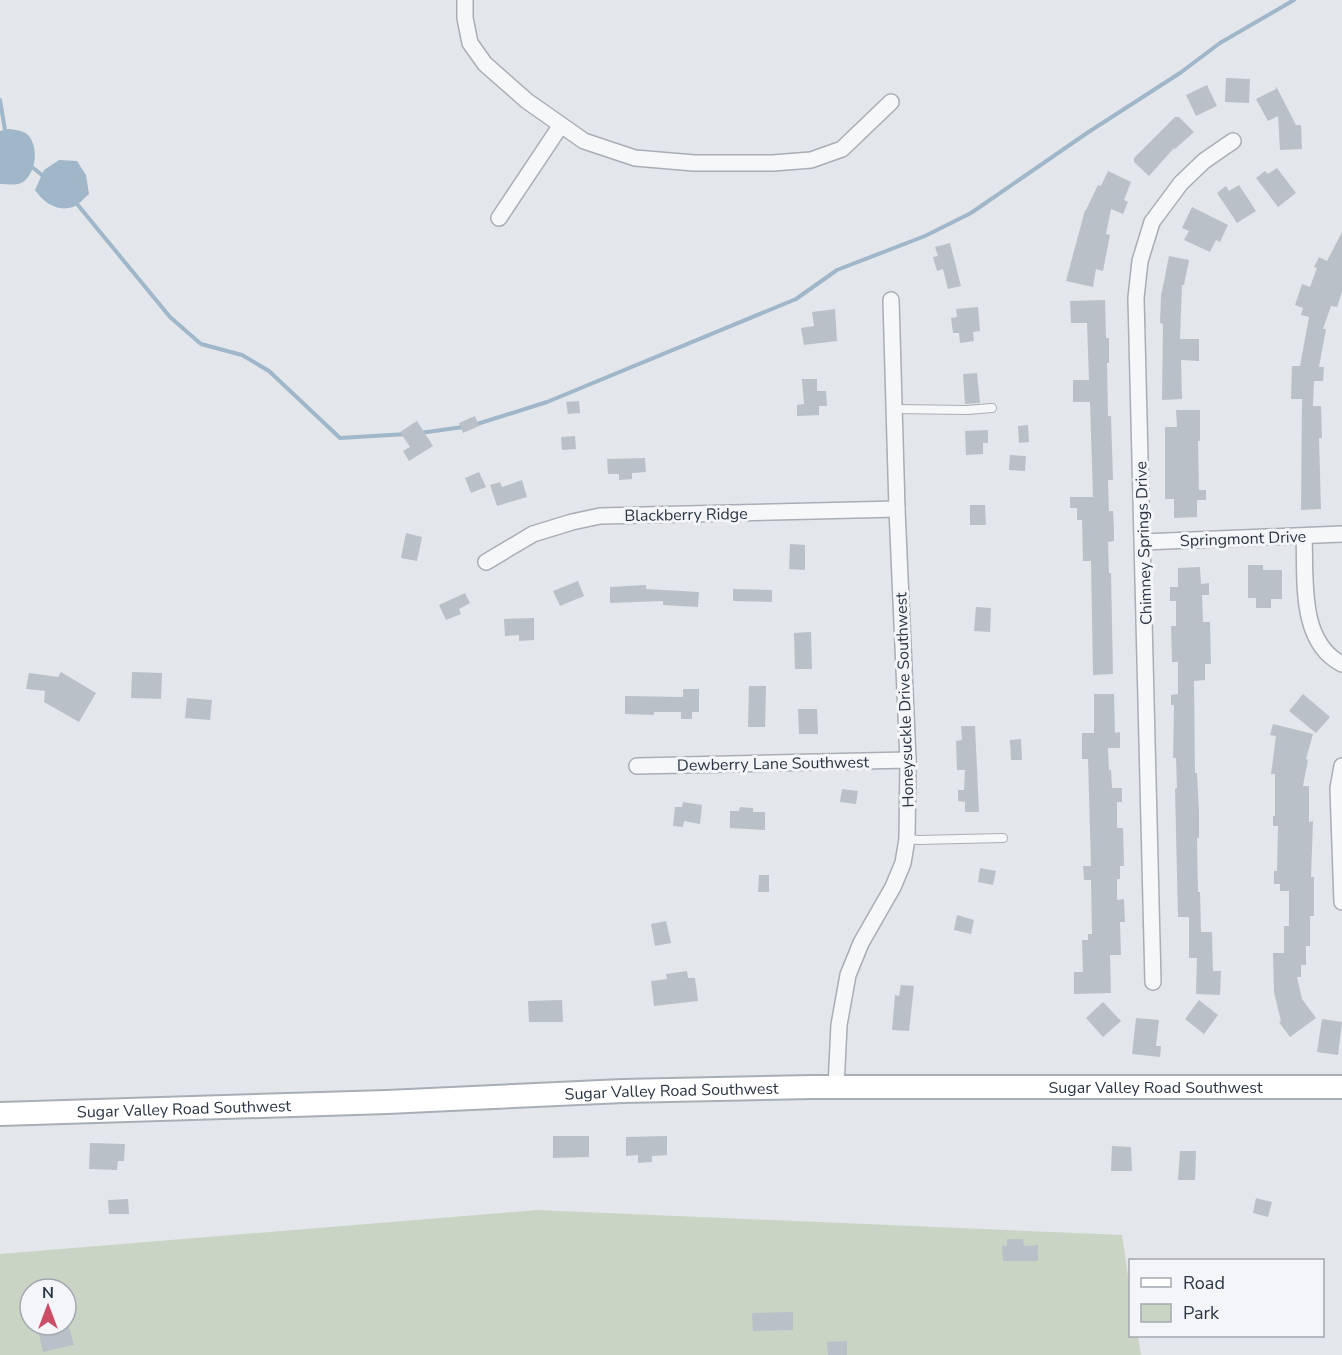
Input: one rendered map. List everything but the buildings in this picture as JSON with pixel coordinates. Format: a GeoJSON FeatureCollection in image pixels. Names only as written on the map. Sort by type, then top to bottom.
{"type":"FeatureCollection","features":[{"type":"Feature","properties":{"kind":"street"},"geometry":{"type":"LineString","coordinates":[[465,0],[465,18],[470,43],[484,64],[527,101],[584,141],[635,158],[694,163],[773,163],[811,160],[842,149],[891,102]]}},
{"type":"Feature","properties":{"kind":"street"},"geometry":{"type":"LineString","coordinates":[[499,218],[561,125]]}},
{"type":"Feature","properties":{"kind":"street","name":"Chimney Springs Drive"},"geometry":{"type":"LineString","coordinates":[[1153,982],[1136,298],[1140,261],[1152,222],[1182,183],[1204,161],[1233,141]]}},
{"type":"Feature","properties":{"kind":"street","name":"Honeysuckle Drive Southwest"},"geometry":{"type":"LineString","coordinates":[[836,1087],[839,1024],[848,975],[861,943],[893,887],[903,863],[907,839],[908,760],[891,300]]}},
{"type":"Feature","properties":{"kind":"street","name":"Blackberry Ridge"},"geometry":{"type":"LineString","coordinates":[[486,562],[533,534],[600,516],[897,509]]}},
{"type":"Feature","properties":{"kind":"street","name":"Springmont Drive"},"geometry":{"type":"LineString","coordinates":[[1143,542],[1342,534]]}},
{"type":"Feature","properties":{"kind":"street"},"geometry":{"type":"LineString","coordinates":[[1304,536],[1309,622],[1317,640],[1336,661],[1342,664]]}},
{"type":"Feature","properties":{"kind":"street","name":"Dewberry Lane Southwest"},"geometry":{"type":"LineString","coordinates":[[637,766],[908,760]]}},
{"type":"Feature","properties":{"kind":"street"},"geometry":{"type":"LineString","coordinates":[[1342,766],[1338,788],[1342,902]]}},
{"type":"Feature","properties":{"kind":"street","name":"Sugar Valley Road Southwest"},"geometry":{"type":"LineString","coordinates":[[0,1114],[387,1102],[623,1091],[836,1087],[1342,1087]]}},
{"type":"Feature","properties":{"kind":"lane"},"geometry":{"type":"LineString","coordinates":[[894,409],[992,408]]}},
{"type":"Feature","properties":{"kind":"lane"},"geometry":{"type":"LineString","coordinates":[[907,839],[1003,838]]}},
{"type":"Feature","properties":{"kind":"green space"},"geometry":{"type":"Polygon","coordinates":[[[537,1210],[1122,1235],[1129,1282],[1129,1337],[1138,1337],[1141,1355],[0,1355],[0,1254],[537,1210]]]}},
{"type":"Feature","properties":{"kind":"water"},"geometry":{"type":"Polygon","coordinates":[[[9,129],[21,131],[31,139],[35,151],[34,165],[28,178],[23,182],[0,184],[0,131],[9,129]]]}},
{"type":"Feature","properties":{"kind":"water"},"geometry":{"type":"Polygon","coordinates":[[[59,160],[77,161],[86,175],[89,194],[73,207],[62,208],[51,205],[35,190],[44,170],[59,160]]]}},
{"type":"Feature","properties":{"kind":"waterway"},"geometry":{"type":"LineString","coordinates":[[474,425],[547,402],[796,299],[837,270],[925,236],[971,213],[1087,133],[1180,73],[1220,43],[1294,0]]}},
{"type":"Feature","properties":{"kind":"waterway"},"geometry":{"type":"LineString","coordinates":[[0,100],[5,130]]}},
{"type":"Feature","properties":{"kind":"waterway"},"geometry":{"type":"LineString","coordinates":[[32,167],[42,175]]}},
{"type":"Feature","properties":{"kind":"waterway"},"geometry":{"type":"LineString","coordinates":[[77,204],[170,317],[201,344],[242,355],[269,371],[340,438],[407,434]]}},
{"type":"Feature","properties":{"kind":"waterway"},"geometry":{"type":"LineString","coordinates":[[420,433],[463,427]]}}]}
